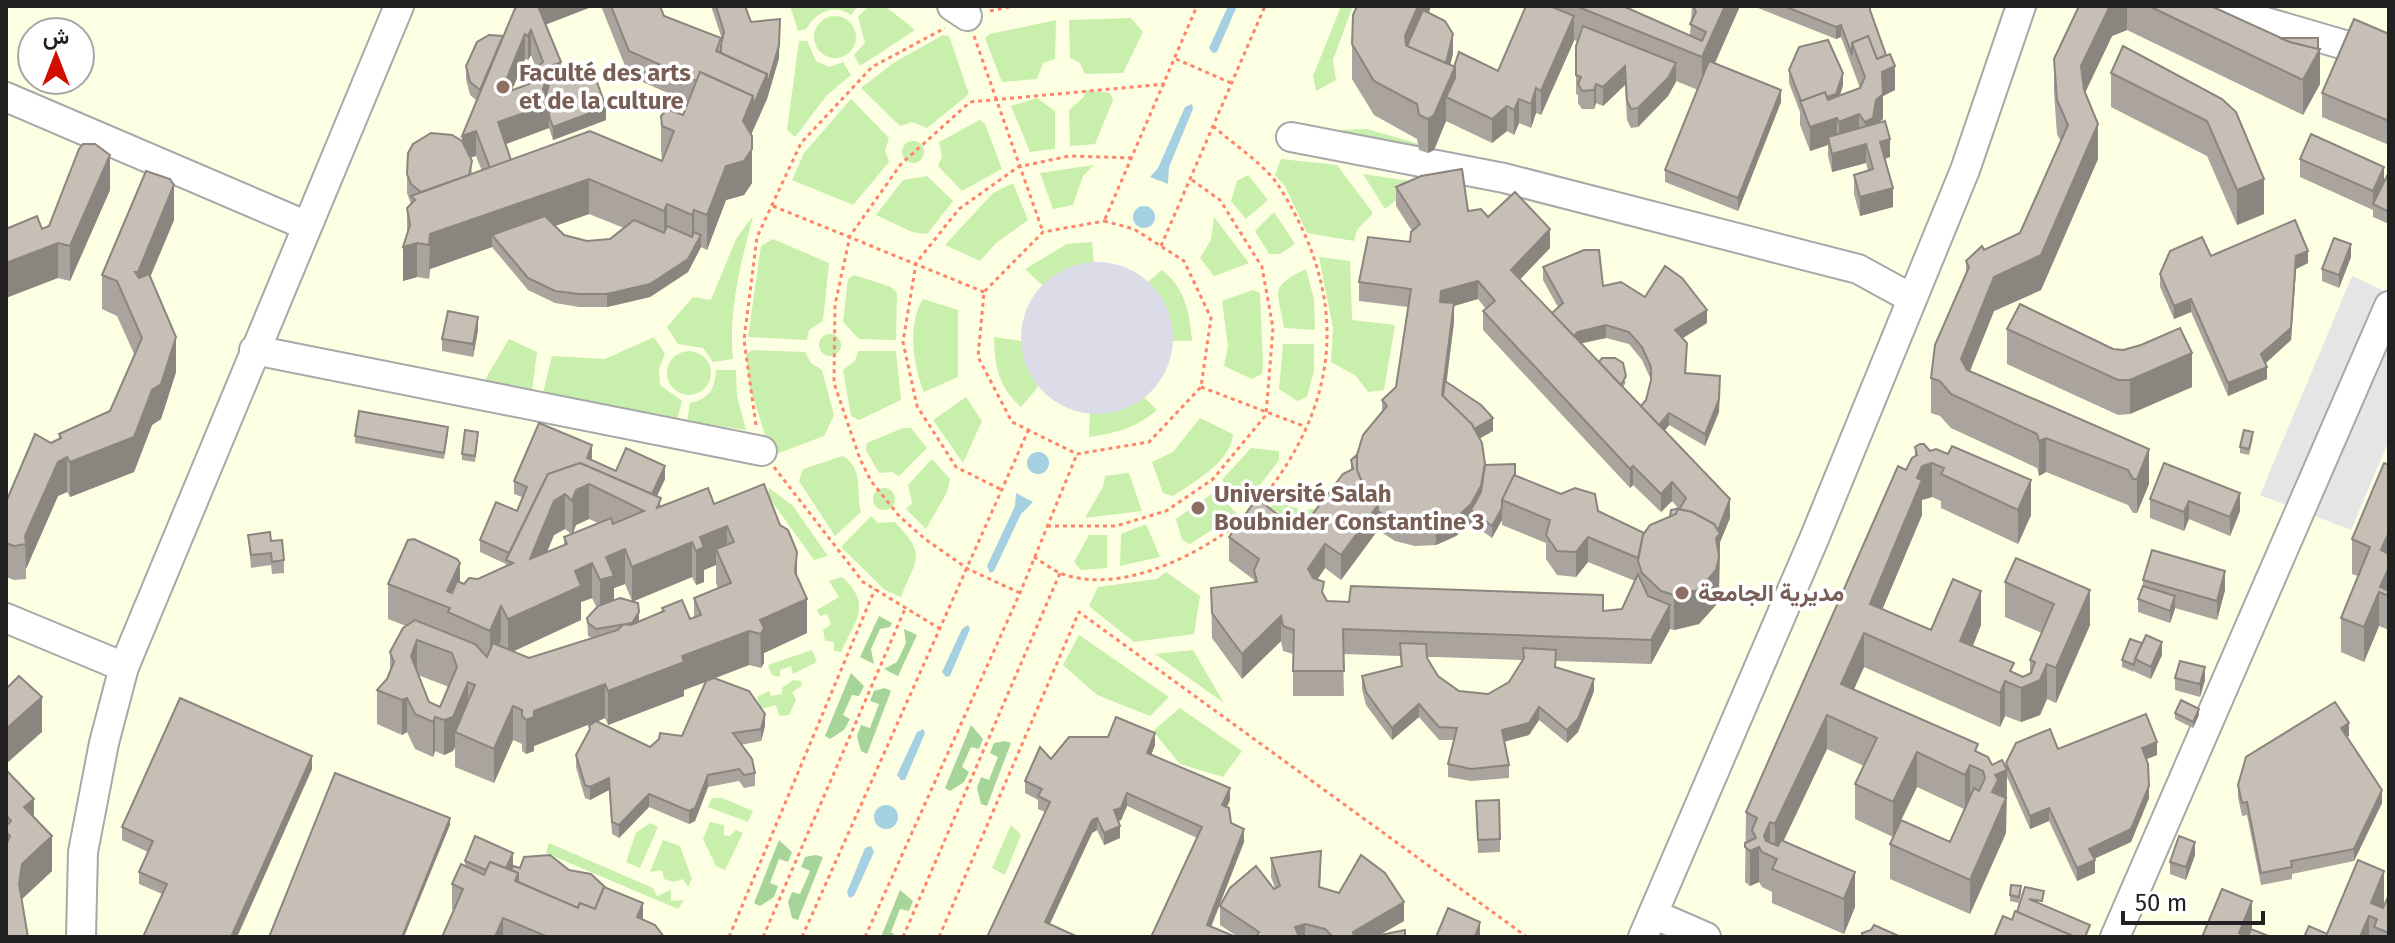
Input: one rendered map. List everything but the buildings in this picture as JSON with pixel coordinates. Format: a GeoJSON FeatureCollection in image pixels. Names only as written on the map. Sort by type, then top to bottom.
{"type":"FeatureCollection","features":[{"type":"Feature","properties":{"kind":"street"},"geometry":{"type":"LineString","coordinates":[[81,937],[83,852],[104,743],[124,667],[305,225],[399,6]]}},
{"type":"Feature","properties":{"kind":"street"},"geometry":{"type":"LineString","coordinates":[[1706,937],[1648,925],[1814,539],[1965,170],[2021,6]]}},
{"type":"Feature","properties":{"kind":"street"},"geometry":{"type":"LineString","coordinates":[[2211,6],[2389,58]]}},
{"type":"Feature","properties":{"kind":"street"},"geometry":{"type":"LineString","coordinates":[[6,97],[305,225]]}},
{"type":"Feature","properties":{"kind":"street"},"geometry":{"type":"LineString","coordinates":[[1291,137],[1504,178],[1858,269],[1911,298]]}},
{"type":"Feature","properties":{"kind":"street"},"geometry":{"type":"LineString","coordinates":[[2115,937],[2389,306]]}},
{"type":"Feature","properties":{"kind":"street"},"geometry":{"type":"LineString","coordinates":[[254,350],[762,451]]}},
{"type":"Feature","properties":{"kind":"street"},"geometry":{"type":"LineString","coordinates":[[6,618],[124,667]]}},
{"type":"Feature","properties":{"kind":"path"},"geometry":{"type":"LineString","coordinates":[[942,630],[863,582],[762,451],[751,401],[744,340],[757,237],[801,143],[872,67],[960,11],[1013,6]]}},
{"type":"Feature","properties":{"kind":"path"},"geometry":{"type":"LineString","coordinates":[[1104,221],[1197,6]]}},
{"type":"Feature","properties":{"kind":"path"},"geometry":{"type":"LineString","coordinates":[[1161,246],[1265,6]]}},
{"type":"Feature","properties":{"kind":"path"},"geometry":{"type":"LineString","coordinates":[[960,11],[996,98],[1043,232]]}},
{"type":"Feature","properties":{"kind":"path"},"geometry":{"type":"LineString","coordinates":[[1176,59],[1232,84]]}},
{"type":"Feature","properties":{"kind":"path"},"geometry":{"type":"LineString","coordinates":[[1020,593],[968,569],[900,517],[871,481],[853,442],[834,383],[835,305],[850,236],[901,164],[970,102],[1165,84]]}},
{"type":"Feature","properties":{"kind":"path"},"geometry":{"type":"LineString","coordinates":[[1034,557],[1060,573],[1082,577],[1127,577],[1172,563],[1215,542],[1252,512],[1280,477],[1307,427],[1323,388],[1328,331],[1318,266],[1279,186],[1213,126]]}},
{"type":"Feature","properties":{"kind":"path"},"geometry":{"type":"LineString","coordinates":[[1001,489],[956,467],[917,406],[903,342],[916,263],[959,209],[1018,167],[1069,156],[1133,158]]}},
{"type":"Feature","properties":{"kind":"path"},"geometry":{"type":"LineString","coordinates":[[1047,526],[1116,526],[1166,511],[1213,479],[1266,415],[1273,328],[1262,267],[1220,200],[1192,180]]}},
{"type":"Feature","properties":{"kind":"path"},"geometry":{"type":"LineString","coordinates":[[772,205],[984,292]]}},
{"type":"Feature","properties":{"kind":"path"},"geometry":{"type":"LineString","coordinates":[[1104,221],[1134,229],[1184,261],[1211,318],[1201,387],[1149,442],[1077,454],[1012,422],[978,357],[984,292],[1043,232],[1104,221]]}},
{"type":"Feature","properties":{"kind":"path"},"geometry":{"type":"LineString","coordinates":[[1201,387],[1266,415],[1307,427]]}},
{"type":"Feature","properties":{"kind":"path"},"geometry":{"type":"LineString","coordinates":[[802,937],[942,630],[1028,431]]}},
{"type":"Feature","properties":{"kind":"path"},"geometry":{"type":"LineString","coordinates":[[865,937],[1020,593],[1077,454]]}},
{"type":"Feature","properties":{"kind":"path"},"geometry":{"type":"LineString","coordinates":[[903,937],[1060,573]]}},
{"type":"Feature","properties":{"kind":"path"},"geometry":{"type":"LineString","coordinates":[[729,937],[875,589]]}},
{"type":"Feature","properties":{"kind":"path"},"geometry":{"type":"LineString","coordinates":[[763,937],[905,609]]}},
{"type":"Feature","properties":{"kind":"path"},"geometry":{"type":"LineString","coordinates":[[939,937],[1079,612],[1527,937]]}},
{"type":"Feature","properties":{"kind":"shaded area","name":"Université Salah Boubnider Constantine 3"},"geometry":{"type":"Polygon","coordinates":[[[6,6],[2389,6],[2389,937],[6,937],[6,6]]]}},
{"type":"Feature","properties":{"kind":"shaded area"},"geometry":{"type":"Polygon","coordinates":[[[1097,262],[1126,268],[1151,284],[1167,309],[1173,338],[1167,367],[1151,392],[1126,408],[1097,414],[1068,408],[1043,392],[1027,367],[1021,338],[1027,309],[1043,284],[1068,268],[1097,262]]]}},
{"type":"Feature","properties":{"kind":"shaded area"},"geometry":{"type":"Polygon","coordinates":[[[2352,276],[2389,293],[2389,440],[2351,530],[2260,495],[2352,276]]]}},
{"type":"Feature","properties":{"kind":"green space"},"geometry":{"type":"Polygon","coordinates":[[[790,6],[858,6],[851,15],[845,11],[826,11],[806,29],[798,31],[790,6]]]}},
{"type":"Feature","properties":{"kind":"green space"},"geometry":{"type":"Polygon","coordinates":[[[869,6],[885,6],[915,30],[860,66],[854,55],[865,43],[858,17],[869,6]]]}},
{"type":"Feature","properties":{"kind":"green space"},"geometry":{"type":"Polygon","coordinates":[[[1341,6],[1353,6],[1333,60],[1336,80],[1316,91],[1313,76],[1341,6]]]}},
{"type":"Feature","properties":{"kind":"green space"},"geometry":{"type":"Polygon","coordinates":[[[835,16],[850,22],[856,37],[850,52],[835,58],[820,52],[814,37],[820,22],[835,16]]]}},
{"type":"Feature","properties":{"kind":"green space"},"geometry":{"type":"Polygon","coordinates":[[[1131,18],[1143,32],[1123,73],[1085,74],[1080,63],[1070,58],[1069,20],[1131,18]]]}},
{"type":"Feature","properties":{"kind":"green space"},"geometry":{"type":"Polygon","coordinates":[[[1056,20],[1055,59],[1043,63],[1037,79],[1002,82],[985,38],[990,34],[1056,20]]]}},
{"type":"Feature","properties":{"kind":"green space"},"geometry":{"type":"Polygon","coordinates":[[[943,35],[949,36],[969,94],[927,128],[912,122],[900,126],[861,88],[895,62],[943,35]]]}},
{"type":"Feature","properties":{"kind":"green space"},"geometry":{"type":"Polygon","coordinates":[[[799,41],[807,41],[816,61],[829,67],[843,62],[851,75],[827,95],[795,137],[787,130],[799,41]]]}},
{"type":"Feature","properties":{"kind":"green space"},"geometry":{"type":"Polygon","coordinates":[[[1085,90],[1110,93],[1113,100],[1095,144],[1070,146],[1069,110],[1084,97],[1085,90]]]}},
{"type":"Feature","properties":{"kind":"green space"},"geometry":{"type":"Polygon","coordinates":[[[1037,98],[1055,111],[1055,149],[1030,152],[1011,106],[1037,98]]]}},
{"type":"Feature","properties":{"kind":"green space"},"geometry":{"type":"Polygon","coordinates":[[[851,99],[889,138],[885,150],[889,162],[853,205],[792,180],[804,153],[851,99]]]}},
{"type":"Feature","properties":{"kind":"green space"},"geometry":{"type":"Polygon","coordinates":[[[980,120],[985,124],[1002,169],[962,191],[938,166],[942,156],[939,142],[980,120]]]}},
{"type":"Feature","properties":{"kind":"green space"},"geometry":{"type":"Polygon","coordinates":[[[1367,129],[1534,177],[1341,140],[1341,130],[1367,129]]]}},
{"type":"Feature","properties":{"kind":"green space"},"geometry":{"type":"Polygon","coordinates":[[[913,141],[921,144],[924,152],[921,160],[913,163],[905,160],[902,152],[905,144],[913,141]]]}},
{"type":"Feature","properties":{"kind":"green space"},"geometry":{"type":"Polygon","coordinates":[[[1281,159],[1337,165],[1373,213],[1357,230],[1354,241],[1307,233],[1285,186],[1275,175],[1281,159]]]}},
{"type":"Feature","properties":{"kind":"green space"},"geometry":{"type":"Polygon","coordinates":[[[1094,165],[1083,176],[1073,205],[1053,209],[1040,173],[1094,165]]]}},
{"type":"Feature","properties":{"kind":"green space"},"geometry":{"type":"Polygon","coordinates":[[[1363,174],[1444,186],[1399,198],[1385,209],[1363,174]]]}},
{"type":"Feature","properties":{"kind":"green space"},"geometry":{"type":"Polygon","coordinates":[[[1248,175],[1268,200],[1246,219],[1231,201],[1237,181],[1248,175]]]}},
{"type":"Feature","properties":{"kind":"green space"},"geometry":{"type":"Polygon","coordinates":[[[927,176],[953,201],[927,234],[912,232],[876,215],[903,180],[927,176]]]}},
{"type":"Feature","properties":{"kind":"green space"},"geometry":{"type":"Polygon","coordinates":[[[1013,183],[1028,220],[996,243],[980,261],[945,245],[993,193],[1013,183]]]}},
{"type":"Feature","properties":{"kind":"green space"},"geometry":{"type":"Polygon","coordinates":[[[1274,212],[1295,244],[1280,254],[1269,254],[1255,231],[1274,212]]]}},
{"type":"Feature","properties":{"kind":"green space"},"geometry":{"type":"Polygon","coordinates":[[[753,216],[734,305],[733,359],[713,362],[703,348],[678,344],[667,327],[693,297],[711,300],[736,239],[753,216]]]}},
{"type":"Feature","properties":{"kind":"green space"},"geometry":{"type":"Polygon","coordinates":[[[1214,217],[1249,263],[1214,276],[1200,258],[1211,240],[1214,217]]]}},
{"type":"Feature","properties":{"kind":"green space"},"geometry":{"type":"Polygon","coordinates":[[[773,239],[829,263],[823,321],[809,330],[807,340],[748,337],[761,246],[773,239]]]}},
{"type":"Feature","properties":{"kind":"green space"},"geometry":{"type":"Polygon","coordinates":[[[1092,242],[1094,263],[1066,270],[1043,286],[1025,269],[1067,244],[1092,242]]]}},
{"type":"Feature","properties":{"kind":"green space"},"geometry":{"type":"Polygon","coordinates":[[[1319,257],[1350,261],[1352,320],[1395,325],[1384,390],[1368,392],[1356,376],[1331,362],[1333,328],[1319,257]]]}},
{"type":"Feature","properties":{"kind":"green space"},"geometry":{"type":"Polygon","coordinates":[[[1306,269],[1314,299],[1315,330],[1284,328],[1278,291],[1286,281],[1306,269]]]}},
{"type":"Feature","properties":{"kind":"green space"},"geometry":{"type":"Polygon","coordinates":[[[1162,270],[1176,285],[1185,302],[1192,341],[1173,341],[1166,310],[1148,282],[1162,270]]]}},
{"type":"Feature","properties":{"kind":"green space"},"geometry":{"type":"Polygon","coordinates":[[[854,275],[891,287],[897,293],[896,340],[859,339],[843,322],[848,279],[854,275]]]}},
{"type":"Feature","properties":{"kind":"green space"},"geometry":{"type":"Polygon","coordinates":[[[1253,290],[1260,293],[1263,365],[1262,374],[1252,379],[1224,366],[1228,346],[1222,301],[1253,290]]]}},
{"type":"Feature","properties":{"kind":"green space"},"geometry":{"type":"Polygon","coordinates":[[[923,299],[958,310],[958,377],[924,392],[913,345],[915,320],[923,299]]]}},
{"type":"Feature","properties":{"kind":"green space"},"geometry":{"type":"Polygon","coordinates":[[[830,334],[838,337],[841,345],[838,353],[830,356],[822,353],[819,345],[822,337],[830,334]]]}},
{"type":"Feature","properties":{"kind":"green space"},"geometry":{"type":"Polygon","coordinates":[[[654,337],[665,354],[659,369],[660,385],[682,401],[677,420],[592,402],[542,397],[552,356],[605,359],[654,337]]]}},
{"type":"Feature","properties":{"kind":"green space"},"geometry":{"type":"Polygon","coordinates":[[[994,337],[1021,341],[1026,365],[1038,387],[1021,407],[999,375],[994,337]]]}},
{"type":"Feature","properties":{"kind":"green space"},"geometry":{"type":"Polygon","coordinates":[[[509,339],[537,352],[532,392],[483,383],[509,339]]]}},
{"type":"Feature","properties":{"kind":"green space"},"geometry":{"type":"Polygon","coordinates":[[[1283,344],[1314,344],[1314,371],[1307,397],[1297,401],[1279,389],[1283,344]]]}},
{"type":"Feature","properties":{"kind":"green space"},"geometry":{"type":"Polygon","coordinates":[[[752,350],[805,352],[811,363],[822,370],[834,415],[824,436],[779,453],[770,450],[750,388],[746,355],[752,350]]]}},
{"type":"Feature","properties":{"kind":"green space"},"geometry":{"type":"Polygon","coordinates":[[[689,351],[704,358],[711,373],[704,388],[689,395],[674,388],[667,373],[674,358],[689,351]]]}},
{"type":"Feature","properties":{"kind":"green space"},"geometry":{"type":"Polygon","coordinates":[[[858,351],[896,351],[901,400],[859,420],[851,416],[843,370],[855,361],[858,351]]]}},
{"type":"Feature","properties":{"kind":"green space"},"geometry":{"type":"Polygon","coordinates":[[[716,370],[736,370],[737,396],[746,430],[687,421],[690,403],[710,392],[716,370]]]}},
{"type":"Feature","properties":{"kind":"green space"},"geometry":{"type":"Polygon","coordinates":[[[966,397],[982,421],[963,463],[933,420],[966,397]]]}},
{"type":"Feature","properties":{"kind":"green space"},"geometry":{"type":"Polygon","coordinates":[[[1144,397],[1157,410],[1125,429],[1089,437],[1090,413],[1118,410],[1144,397]]]}},
{"type":"Feature","properties":{"kind":"green space"},"geometry":{"type":"Polygon","coordinates":[[[1200,418],[1233,434],[1231,444],[1219,462],[1201,478],[1173,496],[1163,493],[1152,462],[1173,452],[1200,418]]]}},
{"type":"Feature","properties":{"kind":"green space"},"geometry":{"type":"Polygon","coordinates":[[[903,428],[911,428],[927,448],[899,476],[892,472],[879,473],[866,450],[867,443],[903,428]]]}},
{"type":"Feature","properties":{"kind":"green space"},"geometry":{"type":"Polygon","coordinates":[[[1251,448],[1279,451],[1279,460],[1246,504],[1222,480],[1251,448]]]}},
{"type":"Feature","properties":{"kind":"green space"},"geometry":{"type":"Polygon","coordinates":[[[843,456],[857,474],[861,512],[835,536],[799,481],[803,469],[843,456]]]}},
{"type":"Feature","properties":{"kind":"green space"},"geometry":{"type":"Polygon","coordinates":[[[932,459],[950,479],[947,492],[926,529],[906,509],[912,503],[908,485],[932,459]]]}},
{"type":"Feature","properties":{"kind":"green space"},"geometry":{"type":"Polygon","coordinates":[[[1129,473],[1142,511],[1085,518],[1103,487],[1105,476],[1129,473]]]}},
{"type":"Feature","properties":{"kind":"green space"},"geometry":{"type":"Polygon","coordinates":[[[769,488],[793,506],[828,556],[814,560],[768,496],[769,488]]]}},
{"type":"Feature","properties":{"kind":"green space"},"geometry":{"type":"Polygon","coordinates":[[[884,488],[892,491],[895,499],[892,507],[884,510],[876,507],[873,499],[876,491],[884,488]]]}},
{"type":"Feature","properties":{"kind":"green space"},"geometry":{"type":"Polygon","coordinates":[[[1216,491],[1237,514],[1190,544],[1182,540],[1176,519],[1216,491]]]}},
{"type":"Feature","properties":{"kind":"green space"},"geometry":{"type":"Polygon","coordinates":[[[1276,502],[1303,510],[1323,508],[1299,550],[1257,520],[1276,502]]]}},
{"type":"Feature","properties":{"kind":"green space"},"geometry":{"type":"Polygon","coordinates":[[[871,516],[878,523],[895,522],[915,550],[915,564],[901,597],[885,590],[841,547],[871,516]]]}},
{"type":"Feature","properties":{"kind":"green space"},"geometry":{"type":"Polygon","coordinates":[[[1146,524],[1160,557],[1120,566],[1121,534],[1146,524]]]}},
{"type":"Feature","properties":{"kind":"green space"},"geometry":{"type":"Polygon","coordinates":[[[1089,535],[1107,535],[1107,568],[1081,570],[1074,562],[1089,535]]]}},
{"type":"Feature","properties":{"kind":"green space"},"geometry":{"type":"Polygon","coordinates":[[[1166,572],[1200,596],[1194,634],[1134,642],[1089,606],[1098,587],[1157,579],[1166,572]]]}},
{"type":"Feature","properties":{"kind":"green space"},"geometry":{"type":"Polygon","coordinates":[[[842,577],[857,596],[859,605],[856,622],[841,652],[834,651],[834,642],[825,641],[823,630],[831,624],[827,614],[820,616],[817,610],[839,597],[829,581],[842,577]]]}},
{"type":"Feature","properties":{"kind":"green space"},"geometry":{"type":"Polygon","coordinates":[[[879,616],[892,623],[890,627],[880,629],[871,649],[874,664],[860,657],[879,616]]]}},
{"type":"Feature","properties":{"kind":"green space"},"geometry":{"type":"Polygon","coordinates":[[[904,629],[917,635],[898,676],[884,669],[897,662],[906,643],[904,629]]]}},
{"type":"Feature","properties":{"kind":"green space"},"geometry":{"type":"Polygon","coordinates":[[[1079,635],[1169,697],[1150,716],[1097,695],[1063,665],[1079,635]]]}},
{"type":"Feature","properties":{"kind":"green space"},"geometry":{"type":"Polygon","coordinates":[[[812,650],[817,662],[793,674],[791,666],[780,670],[780,677],[772,675],[768,665],[812,650]]]}},
{"type":"Feature","properties":{"kind":"green space"},"geometry":{"type":"Polygon","coordinates":[[[1193,650],[1224,703],[1155,654],[1193,650]]]}},
{"type":"Feature","properties":{"kind":"green space"},"geometry":{"type":"Polygon","coordinates":[[[851,673],[864,686],[859,696],[852,695],[843,715],[850,719],[844,730],[830,739],[825,736],[851,673]]]}},
{"type":"Feature","properties":{"kind":"green space"},"geometry":{"type":"Polygon","coordinates":[[[793,680],[801,681],[802,686],[792,692],[796,700],[789,715],[779,716],[776,705],[761,709],[757,697],[769,691],[771,696],[782,694],[782,688],[793,680]]]}},
{"type":"Feature","properties":{"kind":"green space"},"geometry":{"type":"Polygon","coordinates":[[[885,688],[891,691],[867,754],[861,751],[857,736],[861,725],[870,728],[879,704],[870,701],[874,691],[885,688]]]}},
{"type":"Feature","properties":{"kind":"green space"},"geometry":{"type":"Polygon","coordinates":[[[1180,708],[1242,751],[1223,777],[1180,764],[1153,731],[1180,708]]]}},
{"type":"Feature","properties":{"kind":"green space"},"geometry":{"type":"Polygon","coordinates":[[[971,725],[983,739],[979,749],[971,747],[962,767],[969,772],[964,782],[950,791],[945,788],[971,725]]]}},
{"type":"Feature","properties":{"kind":"green space"},"geometry":{"type":"Polygon","coordinates":[[[994,743],[1011,743],[987,806],[981,804],[977,788],[981,777],[989,780],[998,757],[990,753],[994,743]]]}},
{"type":"Feature","properties":{"kind":"green space"},"geometry":{"type":"Polygon","coordinates":[[[712,798],[722,798],[753,811],[748,822],[708,807],[712,798]]]}},
{"type":"Feature","properties":{"kind":"green space"},"geometry":{"type":"Polygon","coordinates":[[[710,822],[724,825],[724,835],[730,836],[736,830],[743,833],[725,870],[716,866],[703,839],[710,822]]]}},
{"type":"Feature","properties":{"kind":"green space"},"geometry":{"type":"Polygon","coordinates":[[[650,823],[658,827],[640,868],[626,862],[636,833],[650,823]]]}},
{"type":"Feature","properties":{"kind":"green space"},"geometry":{"type":"Polygon","coordinates":[[[1011,825],[1021,835],[1005,875],[992,868],[1011,825]]]}},
{"type":"Feature","properties":{"kind":"green space"},"geometry":{"type":"Polygon","coordinates":[[[663,840],[680,846],[692,879],[688,887],[683,879],[674,882],[664,879],[662,870],[650,872],[663,840]]]}},
{"type":"Feature","properties":{"kind":"green space"},"geometry":{"type":"Polygon","coordinates":[[[779,840],[792,852],[788,862],[779,859],[770,883],[778,886],[774,897],[760,906],[754,903],[779,840]]]}},
{"type":"Feature","properties":{"kind":"green space"},"geometry":{"type":"Polygon","coordinates":[[[549,843],[653,888],[657,896],[671,890],[671,901],[684,900],[678,909],[546,853],[549,843]]]}},
{"type":"Feature","properties":{"kind":"green space"},"geometry":{"type":"Polygon","coordinates":[[[805,857],[823,857],[798,920],[792,918],[788,902],[792,892],[800,894],[810,871],[801,867],[805,857]]]}},
{"type":"Feature","properties":{"kind":"green space"},"geometry":{"type":"Polygon","coordinates":[[[900,890],[913,901],[909,911],[900,909],[891,932],[898,937],[881,937],[900,890]]]}},
{"type":"Feature","properties":{"kind":"water"},"geometry":{"type":"Polygon","coordinates":[[[1228,6],[1237,6],[1217,52],[1213,53],[1209,48],[1228,6]]]}},
{"type":"Feature","properties":{"kind":"water"},"geometry":{"type":"Polygon","coordinates":[[[1192,104],[1193,109],[1169,167],[1168,184],[1150,177],[1158,168],[1185,107],[1192,104]]]}},
{"type":"Feature","properties":{"kind":"water"},"geometry":{"type":"Polygon","coordinates":[[[1144,206],[1152,209],[1155,217],[1152,225],[1144,228],[1136,225],[1133,217],[1136,209],[1144,206]]]}},
{"type":"Feature","properties":{"kind":"water"},"geometry":{"type":"Polygon","coordinates":[[[1038,452],[1046,455],[1049,463],[1046,471],[1038,474],[1030,471],[1027,463],[1030,455],[1038,452]]]}},
{"type":"Feature","properties":{"kind":"water"},"geometry":{"type":"Polygon","coordinates":[[[1016,493],[1033,502],[1021,514],[994,571],[990,573],[987,566],[1015,506],[1016,493]]]}},
{"type":"Feature","properties":{"kind":"water"},"geometry":{"type":"Polygon","coordinates":[[[968,625],[970,629],[950,676],[946,677],[942,672],[962,629],[968,625]]]}},
{"type":"Feature","properties":{"kind":"water"},"geometry":{"type":"Polygon","coordinates":[[[923,729],[925,733],[905,780],[901,780],[897,775],[917,732],[923,729]]]}},
{"type":"Feature","properties":{"kind":"water"},"geometry":{"type":"Polygon","coordinates":[[[886,805],[897,812],[898,817],[891,828],[886,829],[875,822],[874,817],[881,806],[886,805]]]}},
{"type":"Feature","properties":{"kind":"water"},"geometry":{"type":"Polygon","coordinates":[[[871,846],[874,852],[854,896],[849,898],[847,892],[865,848],[871,846]]]}},
{"type":"Feature","properties":{"kind":"place","name":"Faculté des arts et de la culture"},"geometry":{"type":"Point","coordinates":[503,87]}},
{"type":"Feature","properties":{"kind":"place","name":"Université Salah Boubnider Constantine 3"},"geometry":{"type":"Point","coordinates":[1198,508]}},
{"type":"Feature","properties":{"kind":"place","name":"مديرية الجامعة"},"geometry":{"type":"Point","coordinates":[1682,593]}}]}
